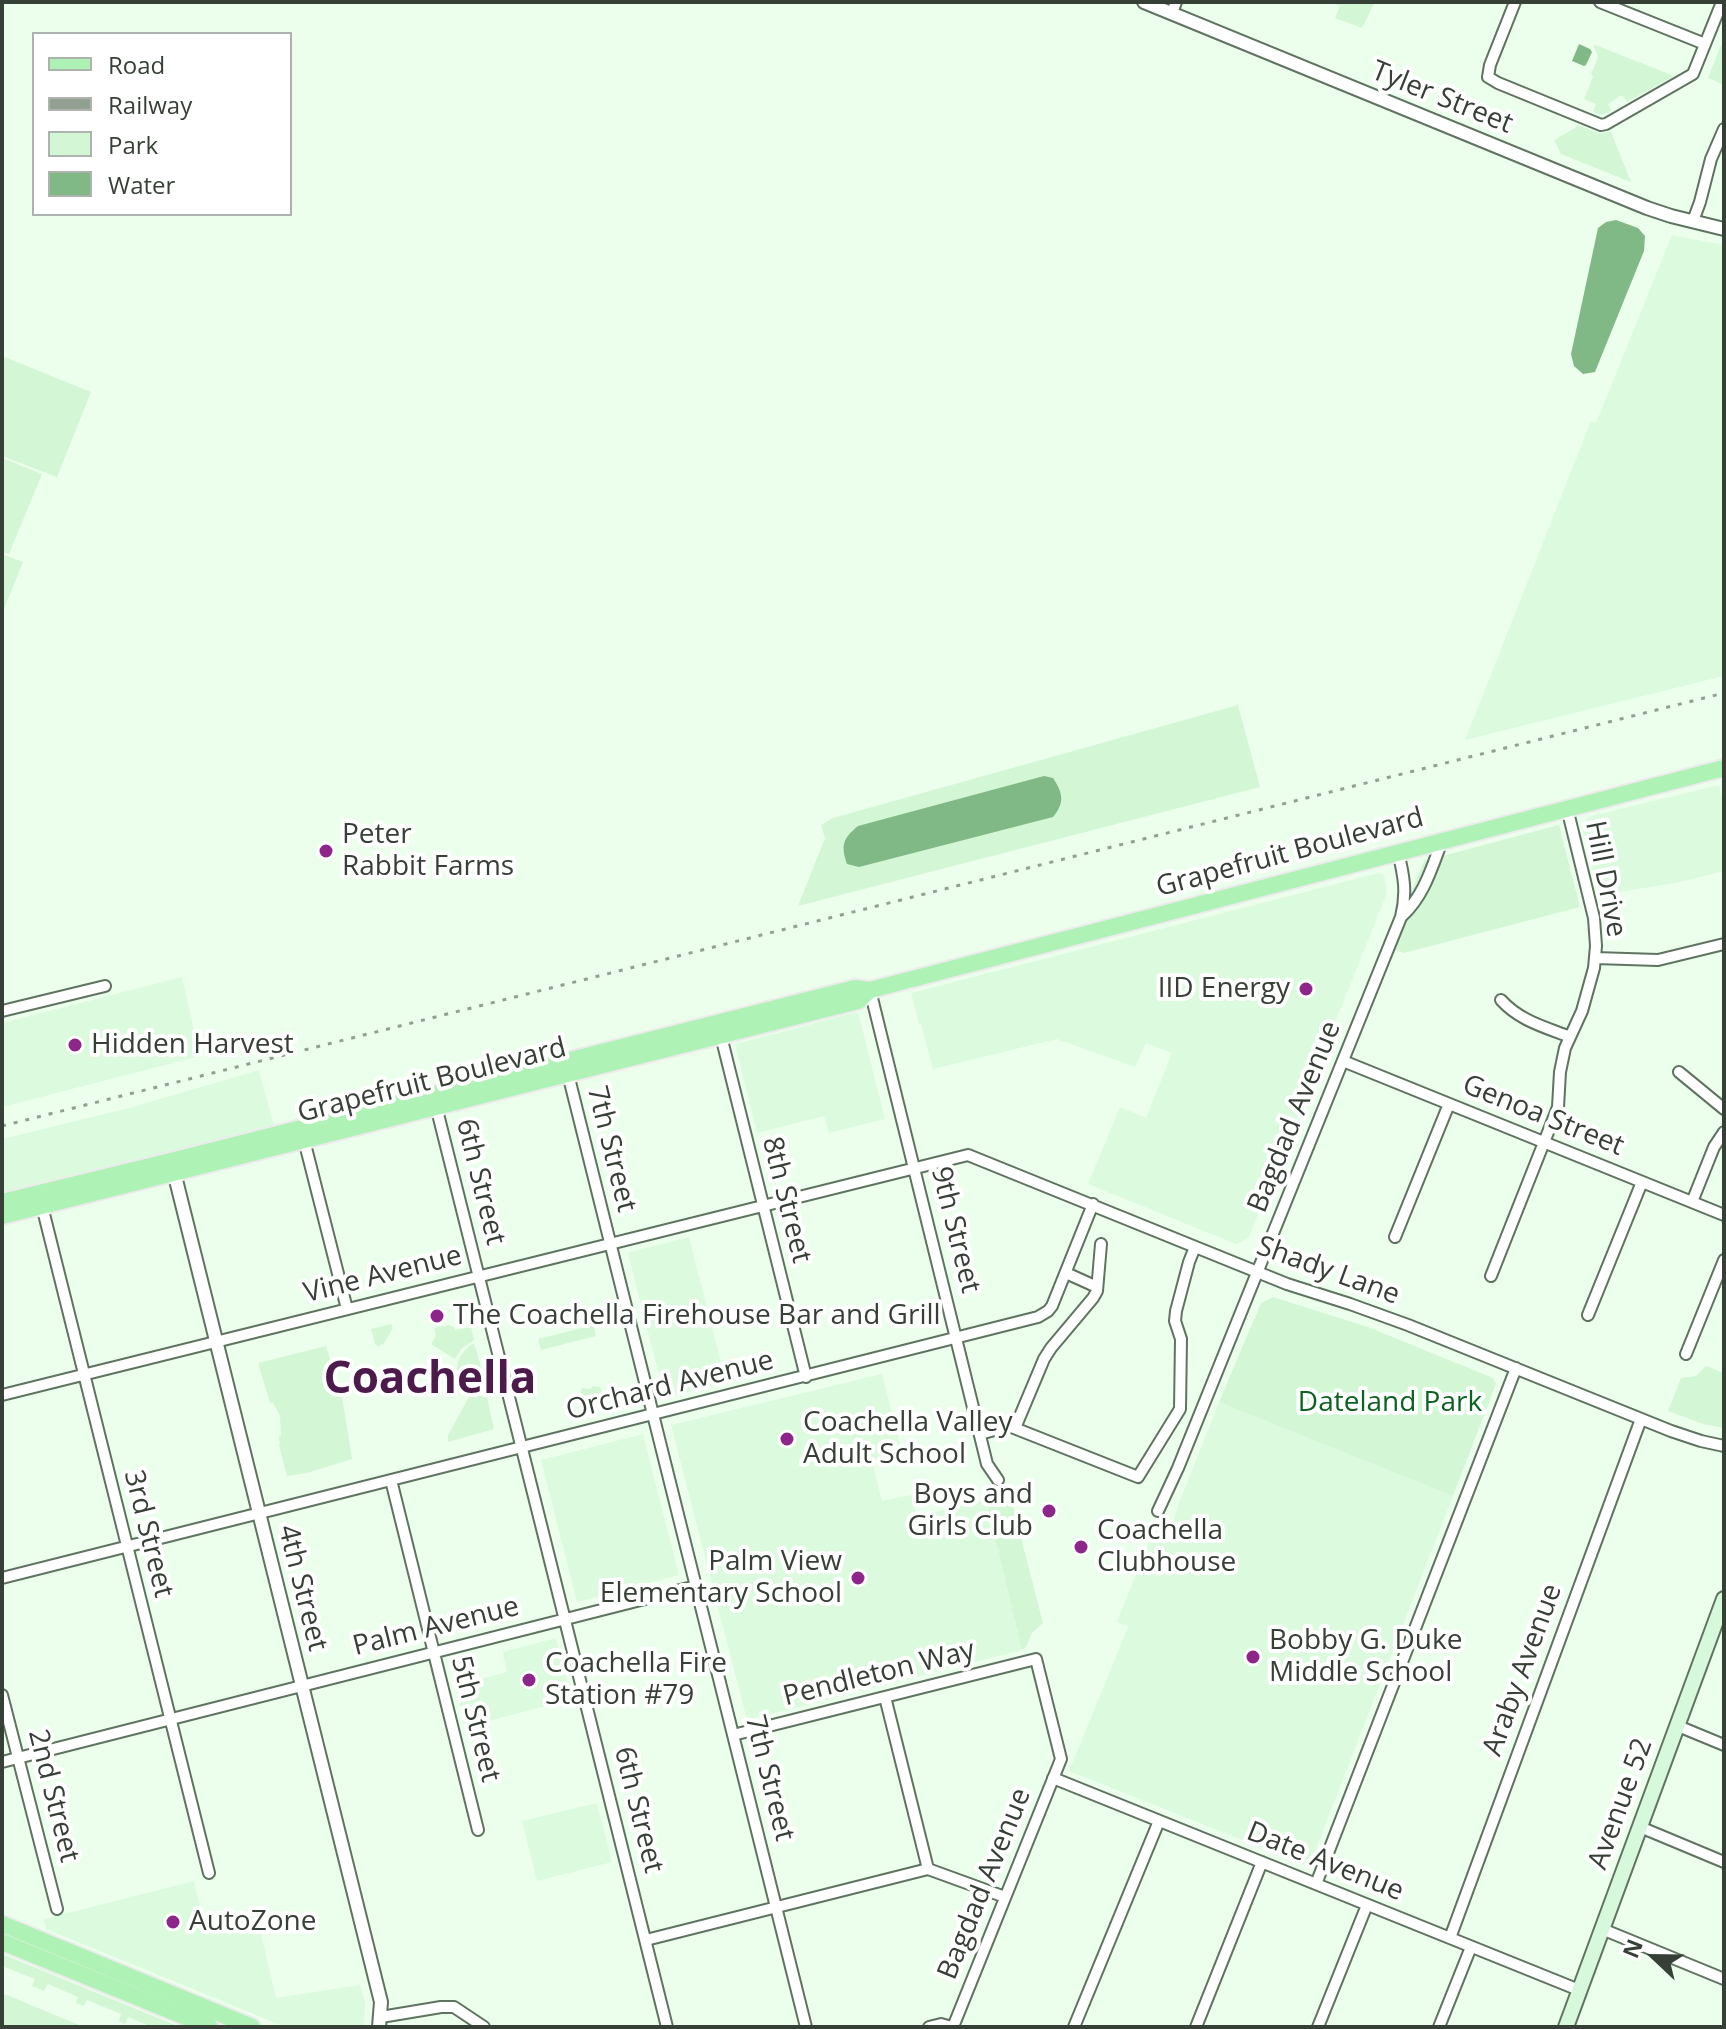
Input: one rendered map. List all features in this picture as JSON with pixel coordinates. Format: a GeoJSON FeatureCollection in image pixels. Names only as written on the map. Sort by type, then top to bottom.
{"type":"FeatureCollection","features":[{"type":"Feature","properties":{"kind":"main road","name":"Grapefruit Boulevard"},"geometry":{"type":"LineString","coordinates":[[2,1216],[173,1167],[435,1101],[855,988],[870,990],[1724,768]]}},
{"type":"Feature","properties":{"kind":"main road","name":"Grapefruit Boulevard"},"geometry":{"type":"LineString","coordinates":[[2,1202],[304,1140],[435,1101],[568,1074],[858,1001],[870,990]]}},
{"type":"Feature","properties":{"kind":"main road","name":"Avenue 52"},"geometry":{"type":"LineString","coordinates":[[1566,2027],[1678,1726],[1720,1625],[1724,1599]]}},
{"type":"Feature","properties":{"kind":"main road"},"geometry":{"type":"LineString","coordinates":[[2,1924],[252,2027]]}},
{"type":"Feature","properties":{"kind":"main road"},"geometry":{"type":"LineString","coordinates":[[2,1942],[210,2027]]}},
{"type":"Feature","properties":{"kind":"street","name":"Tyler Street"},"geometry":{"type":"LineString","coordinates":[[1144,2],[1174,8],[1647,208],[1724,229]]}},
{"type":"Feature","properties":{"kind":"street"},"geometry":{"type":"LineString","coordinates":[[1515,2],[1488,77],[1601,125],[1693,74],[1722,2]]}},
{"type":"Feature","properties":{"kind":"street"},"geometry":{"type":"LineString","coordinates":[[1600,2],[1705,44]]}},
{"type":"Feature","properties":{"kind":"street"},"geometry":{"type":"LineString","coordinates":[[1693,221],[1711,159],[1724,129]]}},
{"type":"Feature","properties":{"kind":"street","name":"Hill Drive"},"geometry":{"type":"LineString","coordinates":[[1491,1276],[1558,1107],[1565,1048],[1592,979],[1594,918],[1567,808]]}},
{"type":"Feature","properties":{"kind":"street","name":"Bagdad Avenue"},"geometry":{"type":"LineString","coordinates":[[1401,917],[1413,907],[1421,893],[1442,841]]}},
{"type":"Feature","properties":{"kind":"street","name":"Bagdad Avenue"},"geometry":{"type":"LineString","coordinates":[[1158,1511],[1167,1496],[1401,917],[1405,900],[1398,852]]}},
{"type":"Feature","properties":{"kind":"street"},"geometry":{"type":"LineString","coordinates":[[1595,958],[1658,960],[1724,944]]}},
{"type":"Feature","properties":{"kind":"street"},"geometry":{"type":"LineString","coordinates":[[2,1011],[105,986]]}},
{"type":"Feature","properties":{"kind":"street","name":"9th Street"},"geometry":{"type":"LineString","coordinates":[[870,990],[987,1464],[998,1480]]}},
{"type":"Feature","properties":{"kind":"street"},"geometry":{"type":"LineString","coordinates":[[1501,1000],[1522,1018],[1570,1037]]}},
{"type":"Feature","properties":{"kind":"street","name":"8th Street"},"geometry":{"type":"LineString","coordinates":[[721,1036],[806,1377]]}},
{"type":"Feature","properties":{"kind":"street","name":"Genoa Street"},"geometry":{"type":"LineString","coordinates":[[1343,1061],[1724,1215]]}},
{"type":"Feature","properties":{"kind":"street"},"geometry":{"type":"LineString","coordinates":[[1679,1072],[1724,1109]]}},
{"type":"Feature","properties":{"kind":"street","name":"7th Street"},"geometry":{"type":"LineString","coordinates":[[568,1074],[806,2027]]}},
{"type":"Feature","properties":{"kind":"street","name":"6th Street"},"geometry":{"type":"LineString","coordinates":[[435,1101],[667,2027]]}},
{"type":"Feature","properties":{"kind":"street"},"geometry":{"type":"LineString","coordinates":[[1395,1237],[1449,1104]]}},
{"type":"Feature","properties":{"kind":"street"},"geometry":{"type":"LineString","coordinates":[[1692,1202],[1714,1147],[1724,1132]]}},
{"type":"Feature","properties":{"kind":"street"},"geometry":{"type":"LineString","coordinates":[[304,1140],[347,1309]]}},
{"type":"Feature","properties":{"kind":"street","name":"Shady Lane"},"geometry":{"type":"LineString","coordinates":[[915,1167],[965,1155],[973,1156],[1287,1284],[1376,1313],[1641,1419],[1724,1446]]}},
{"type":"Feature","properties":{"kind":"street","name":"4th Street"},"geometry":{"type":"LineString","coordinates":[[173,1167],[381,2002],[380,2022]]}},
{"type":"Feature","properties":{"kind":"street","name":"Vine Avenue"},"geometry":{"type":"LineString","coordinates":[[2,1395],[915,1167]]}},
{"type":"Feature","properties":{"kind":"street"},"geometry":{"type":"LineString","coordinates":[[1588,1315],[1642,1182]]}},
{"type":"Feature","properties":{"kind":"street","name":"Orchard Avenue"},"geometry":{"type":"LineString","coordinates":[[2,1578],[1043,1315],[1052,1306],[1093,1204]]}},
{"type":"Feature","properties":{"kind":"street","name":"3rd Street"},"geometry":{"type":"LineString","coordinates":[[42,1206],[209,1873]]}},
{"type":"Feature","properties":{"kind":"street"},"geometry":{"type":"LineString","coordinates":[[1015,1428],[1044,1359],[1093,1298],[1101,1244]]}},
{"type":"Feature","properties":{"kind":"street"},"geometry":{"type":"LineString","coordinates":[[980,1434],[1009,1426],[1138,1477],[1180,1409],[1181,1339],[1175,1321],[1195,1247]]}},
{"type":"Feature","properties":{"kind":"street"},"geometry":{"type":"LineString","coordinates":[[1686,1354],[1724,1260]]}},
{"type":"Feature","properties":{"kind":"street"},"geometry":{"type":"LineString","coordinates":[[1066,1273],[1097,1287]]}},
{"type":"Feature","properties":{"kind":"street"},"geometry":{"type":"LineString","coordinates":[[1316,1884],[1516,1368]]}},
{"type":"Feature","properties":{"kind":"street","name":"Araby Avenue"},"geometry":{"type":"LineString","coordinates":[[1450,1938],[1641,1419]]}},
{"type":"Feature","properties":{"kind":"street","name":"5th Street"},"geometry":{"type":"LineString","coordinates":[[391,1480],[478,1830]]}},
{"type":"Feature","properties":{"kind":"street","name":"Palm Avenue"},"geometry":{"type":"LineString","coordinates":[[2,1762],[696,1586]]}},
{"type":"Feature","properties":{"kind":"street","name":"Pendleton Way"},"geometry":{"type":"LineString","coordinates":[[733,1735],[1036,1659],[1061,1759]]}},
{"type":"Feature","properties":{"kind":"street","name":"2nd Street"},"geometry":{"type":"LineString","coordinates":[[2,1695],[57,1909]]}},
{"type":"Feature","properties":{"kind":"street"},"geometry":{"type":"LineString","coordinates":[[885,1697],[928,1869]]}},
{"type":"Feature","properties":{"kind":"street"},"geometry":{"type":"LineString","coordinates":[[1678,1726],[1724,1745]]}},
{"type":"Feature","properties":{"kind":"street","name":"Bagdad Avenue"},"geometry":{"type":"LineString","coordinates":[[952,2027],[1061,1759]]}},
{"type":"Feature","properties":{"kind":"street","name":"Date Avenue"},"geometry":{"type":"LineString","coordinates":[[1053,1778],[1579,1990]]}},
{"type":"Feature","properties":{"kind":"street"},"geometry":{"type":"LineString","coordinates":[[1074,2027],[1159,1821]]}},
{"type":"Feature","properties":{"kind":"street"},"geometry":{"type":"LineString","coordinates":[[1640,1827],[1724,1862]]}},
{"type":"Feature","properties":{"kind":"street"},"geometry":{"type":"LineString","coordinates":[[1196,2027],[1262,1862]]}},
{"type":"Feature","properties":{"kind":"street"},"geometry":{"type":"LineString","coordinates":[[646,1940],[928,1869],[1005,1897]]}},
{"type":"Feature","properties":{"kind":"street"},"geometry":{"type":"LineString","coordinates":[[1318,2027],[1367,1905]]}},
{"type":"Feature","properties":{"kind":"street"},"geometry":{"type":"LineString","coordinates":[[1602,1929],[1724,1979]]}},
{"type":"Feature","properties":{"kind":"street"},"geometry":{"type":"LineString","coordinates":[[1439,2027],[1471,1947]]}},
{"type":"Feature","properties":{"kind":"street"},"geometry":{"type":"LineString","coordinates":[[380,2022],[441,2007],[454,2007],[484,2027]]}},
{"type":"Feature","properties":{"kind":"street"},"geometry":{"type":"LineString","coordinates":[[929,2027],[941,2024],[952,2027]]}},
{"type":"Feature","properties":{"kind":"shaded area"},"geometry":{"type":"Polygon","coordinates":[[[1672,235],[1724,245],[1724,676],[1465,740],[1591,421],[1596,423],[1672,235]]]}},
{"type":"Feature","properties":{"kind":"shaded area"},"geometry":{"type":"Polygon","coordinates":[[[1719,785],[1724,804],[1724,871],[1676,883],[1599,895],[1583,830],[1588,817],[1719,785]]]}},
{"type":"Feature","properties":{"kind":"shaded area"},"geometry":{"type":"Polygon","coordinates":[[[1379,873],[1384,875],[1387,893],[1249,1237],[1236,1244],[1088,1184],[1120,1107],[1146,1118],[1172,1053],[1146,1043],[1135,1067],[1057,1039],[933,1069],[911,993],[1379,873]]]}},
{"type":"Feature","properties":{"kind":"shaded area"},"geometry":{"type":"Polygon","coordinates":[[[182,977],[200,1056],[2,1107],[2,1023],[182,977]]]}},
{"type":"Feature","properties":{"kind":"shaded area"},"geometry":{"type":"Polygon","coordinates":[[[858,1012],[885,1119],[829,1133],[824,1116],[757,1133],[735,1044],[858,1012]]]}},
{"type":"Feature","properties":{"kind":"shaded area"},"geometry":{"type":"Polygon","coordinates":[[[259,1070],[274,1126],[2,1197],[2,1139],[129,1108],[259,1070]]]}},
{"type":"Feature","properties":{"kind":"shaded area"},"geometry":{"type":"Polygon","coordinates":[[[689,1237],[726,1382],[668,1397],[664,1395],[628,1254],[689,1237]]]}},
{"type":"Feature","properties":{"kind":"shaded area","name":"Palm View Elementary School"},"geometry":{"type":"Polygon","coordinates":[[[882,1374],[902,1452],[872,1461],[882,1501],[911,1495],[917,1516],[986,1500],[1022,1650],[747,1720],[671,1425],[882,1374]]]}},
{"type":"Feature","properties":{"kind":"shaded area","name":"Bobby G. Duke Middle School"},"geometry":{"type":"Polygon","coordinates":[[[1219,1402],[1453,1496],[1311,1862],[1302,1864],[1069,1771],[1128,1627],[1117,1622],[1153,1532],[1160,1534],[1173,1522],[1219,1402]]]}},
{"type":"Feature","properties":{"kind":"shaded area"},"geometry":{"type":"Polygon","coordinates":[[[643,1434],[679,1575],[577,1602],[541,1460],[643,1434]]]}},
{"type":"Feature","properties":{"kind":"shaded area"},"geometry":{"type":"Polygon","coordinates":[[[556,1638],[572,1699],[466,1727],[455,1686],[507,1672],[503,1652],[556,1638]]]}},
{"type":"Feature","properties":{"kind":"shaded area"},"geometry":{"type":"Polygon","coordinates":[[[597,1803],[612,1862],[537,1881],[522,1821],[597,1803]]]}},
{"type":"Feature","properties":{"kind":"shaded area"},"geometry":{"type":"Polygon","coordinates":[[[194,1881],[206,1930],[257,1916],[276,1998],[360,1985],[365,2002],[364,2027],[283,2026],[46,1929],[44,1919],[194,1881]]]}},
{"type":"Feature","properties":{"kind":"green space"},"geometry":{"type":"Polygon","coordinates":[[[1331,2],[1375,2],[1362,28],[1335,18],[1340,6],[1331,2]]]}},
{"type":"Feature","properties":{"kind":"green space"},"geometry":{"type":"Polygon","coordinates":[[[1724,40],[1724,85],[1708,78],[1724,40]]]}},
{"type":"Feature","properties":{"kind":"green space"},"geometry":{"type":"Polygon","coordinates":[[[1593,44],[1674,76],[1627,102],[1622,95],[1608,104],[1612,111],[1601,115],[1593,112],[1596,104],[1584,99],[1598,57],[1593,44]]]}},
{"type":"Feature","properties":{"kind":"green space"},"geometry":{"type":"Polygon","coordinates":[[[1577,125],[1599,133],[1611,132],[1631,182],[1561,154],[1554,140],[1577,125]]]}},
{"type":"Feature","properties":{"kind":"green space"},"geometry":{"type":"Polygon","coordinates":[[[2,356],[91,392],[57,477],[2,456],[2,356]]]}},
{"type":"Feature","properties":{"kind":"green space"},"geometry":{"type":"Polygon","coordinates":[[[2,458],[42,474],[9,554],[2,552],[2,458]]]}},
{"type":"Feature","properties":{"kind":"green space"},"geometry":{"type":"Polygon","coordinates":[[[2,554],[23,562],[2,614],[2,554]]]}},
{"type":"Feature","properties":{"kind":"green space"},"geometry":{"type":"Polygon","coordinates":[[[1238,705],[1260,787],[798,906],[825,838],[821,825],[833,818],[1238,705]]]}},
{"type":"Feature","properties":{"kind":"green space"},"geometry":{"type":"Polygon","coordinates":[[[1559,825],[1580,907],[1404,953],[1389,947],[1424,861],[1559,825]]]}},
{"type":"Feature","properties":{"kind":"green space","name":"Dateland Park"},"geometry":{"type":"Polygon","coordinates":[[[1273,1297],[1368,1327],[1493,1378],[1496,1384],[1453,1496],[1219,1402],[1261,1303],[1273,1297]]]}},
{"type":"Feature","properties":{"kind":"green space"},"geometry":{"type":"Polygon","coordinates":[[[391,1324],[393,1328],[379,1347],[375,1344],[371,1329],[391,1324]]]}},
{"type":"Feature","properties":{"kind":"green space"},"geometry":{"type":"Polygon","coordinates":[[[449,1325],[455,1330],[471,1327],[474,1340],[462,1348],[455,1359],[431,1344],[436,1336],[434,1328],[449,1325]]]}},
{"type":"Feature","properties":{"kind":"green space"},"geometry":{"type":"Polygon","coordinates":[[[594,1325],[596,1336],[541,1350],[538,1339],[594,1325]]]}},
{"type":"Feature","properties":{"kind":"green space"},"geometry":{"type":"Polygon","coordinates":[[[474,1343],[481,1367],[469,1364],[457,1373],[461,1355],[474,1343]]]}},
{"type":"Feature","properties":{"kind":"green space"},"geometry":{"type":"Polygon","coordinates":[[[326,1346],[343,1402],[352,1459],[287,1476],[279,1445],[280,1416],[270,1403],[258,1363],[326,1346]]]}},
{"type":"Feature","properties":{"kind":"green space"},"geometry":{"type":"Polygon","coordinates":[[[1706,1366],[1724,1373],[1724,1428],[1668,1411],[1681,1378],[1696,1376],[1706,1366]]]}},
{"type":"Feature","properties":{"kind":"green space"},"geometry":{"type":"Polygon","coordinates":[[[481,1371],[486,1394],[469,1390],[458,1376],[472,1378],[481,1371]]]}},
{"type":"Feature","properties":{"kind":"green space"},"geometry":{"type":"Polygon","coordinates":[[[600,1387],[604,1397],[597,1396],[585,1405],[579,1396],[582,1388],[590,1389],[600,1387]]]}},
{"type":"Feature","properties":{"kind":"green space"},"geometry":{"type":"Polygon","coordinates":[[[470,1395],[487,1397],[494,1429],[448,1442],[448,1435],[470,1395]]]}},
{"type":"Feature","properties":{"kind":"green space"},"geometry":{"type":"Polygon","coordinates":[[[992,1498],[1005,1502],[1011,1499],[1043,1623],[1032,1633],[1022,1650],[986,1500],[992,1498]]]}},
{"type":"Feature","properties":{"kind":"green space"},"geometry":{"type":"Polygon","coordinates":[[[2,1954],[180,2027],[152,2027],[128,2017],[125,2024],[119,2021],[121,2014],[87,2000],[84,2006],[76,2003],[78,1997],[48,1984],[44,1991],[32,1986],[35,1979],[2,1966],[2,1954]]]}},
{"type":"Feature","properties":{"kind":"green space"},"geometry":{"type":"Polygon","coordinates":[[[2,1993],[84,2027],[2,2027],[2,1993]]]}},
{"type":"Feature","properties":{"kind":"water"},"geometry":{"type":"Polygon","coordinates":[[[1579,44],[1592,52],[1584,66],[1572,61],[1579,44]]]}},
{"type":"Feature","properties":{"kind":"water"},"geometry":{"type":"Polygon","coordinates":[[[1616,220],[1638,228],[1645,236],[1644,251],[1595,372],[1583,374],[1574,366],[1571,354],[1598,228],[1616,220]]]}},
{"type":"Feature","properties":{"kind":"water"},"geometry":{"type":"Polygon","coordinates":[[[1044,776],[1053,778],[1061,793],[1061,802],[1053,817],[859,867],[847,864],[844,843],[858,826],[1044,776]]]}},
{"type":"Feature","properties":{"kind":"railway"},"geometry":{"type":"LineString","coordinates":[[2,1126],[1724,693]]}},
{"type":"Feature","properties":{"kind":"place","name":"Peter Rabbit Farms"},"geometry":{"type":"Point","coordinates":[326,851]}},
{"type":"Feature","properties":{"kind":"place","name":"IID Energy"},"geometry":{"type":"Point","coordinates":[1306,989]}},
{"type":"Feature","properties":{"kind":"place","name":"Hidden Harvest"},"geometry":{"type":"Point","coordinates":[75,1045]}},
{"type":"Feature","properties":{"kind":"place","name":"The Coachella Firehouse Bar and Grill"},"geometry":{"type":"Point","coordinates":[437,1316]}},
{"type":"Feature","properties":{"kind":"place","name":"Coachella Valley Adult School"},"geometry":{"type":"Point","coordinates":[787,1439]}},
{"type":"Feature","properties":{"kind":"place","name":"Boys and Girls Club"},"geometry":{"type":"Point","coordinates":[1049,1511]}},
{"type":"Feature","properties":{"kind":"place","name":"Coachella Clubhouse"},"geometry":{"type":"Point","coordinates":[1081,1547]}},
{"type":"Feature","properties":{"kind":"place","name":"Palm View Elementary School"},"geometry":{"type":"Point","coordinates":[858,1578]}},
{"type":"Feature","properties":{"kind":"place","name":"Bobby G. Duke Middle School"},"geometry":{"type":"Point","coordinates":[1253,1657]}},
{"type":"Feature","properties":{"kind":"place","name":"Coachella Fire Station #79"},"geometry":{"type":"Point","coordinates":[529,1680]}},
{"type":"Feature","properties":{"kind":"place","name":"AutoZone"},"geometry":{"type":"Point","coordinates":[173,1922]}},
{"type":"Feature","properties":{"kind":"district","name":"Coachella"},"geometry":{"type":"Point","coordinates":[430,1380]}}]}
